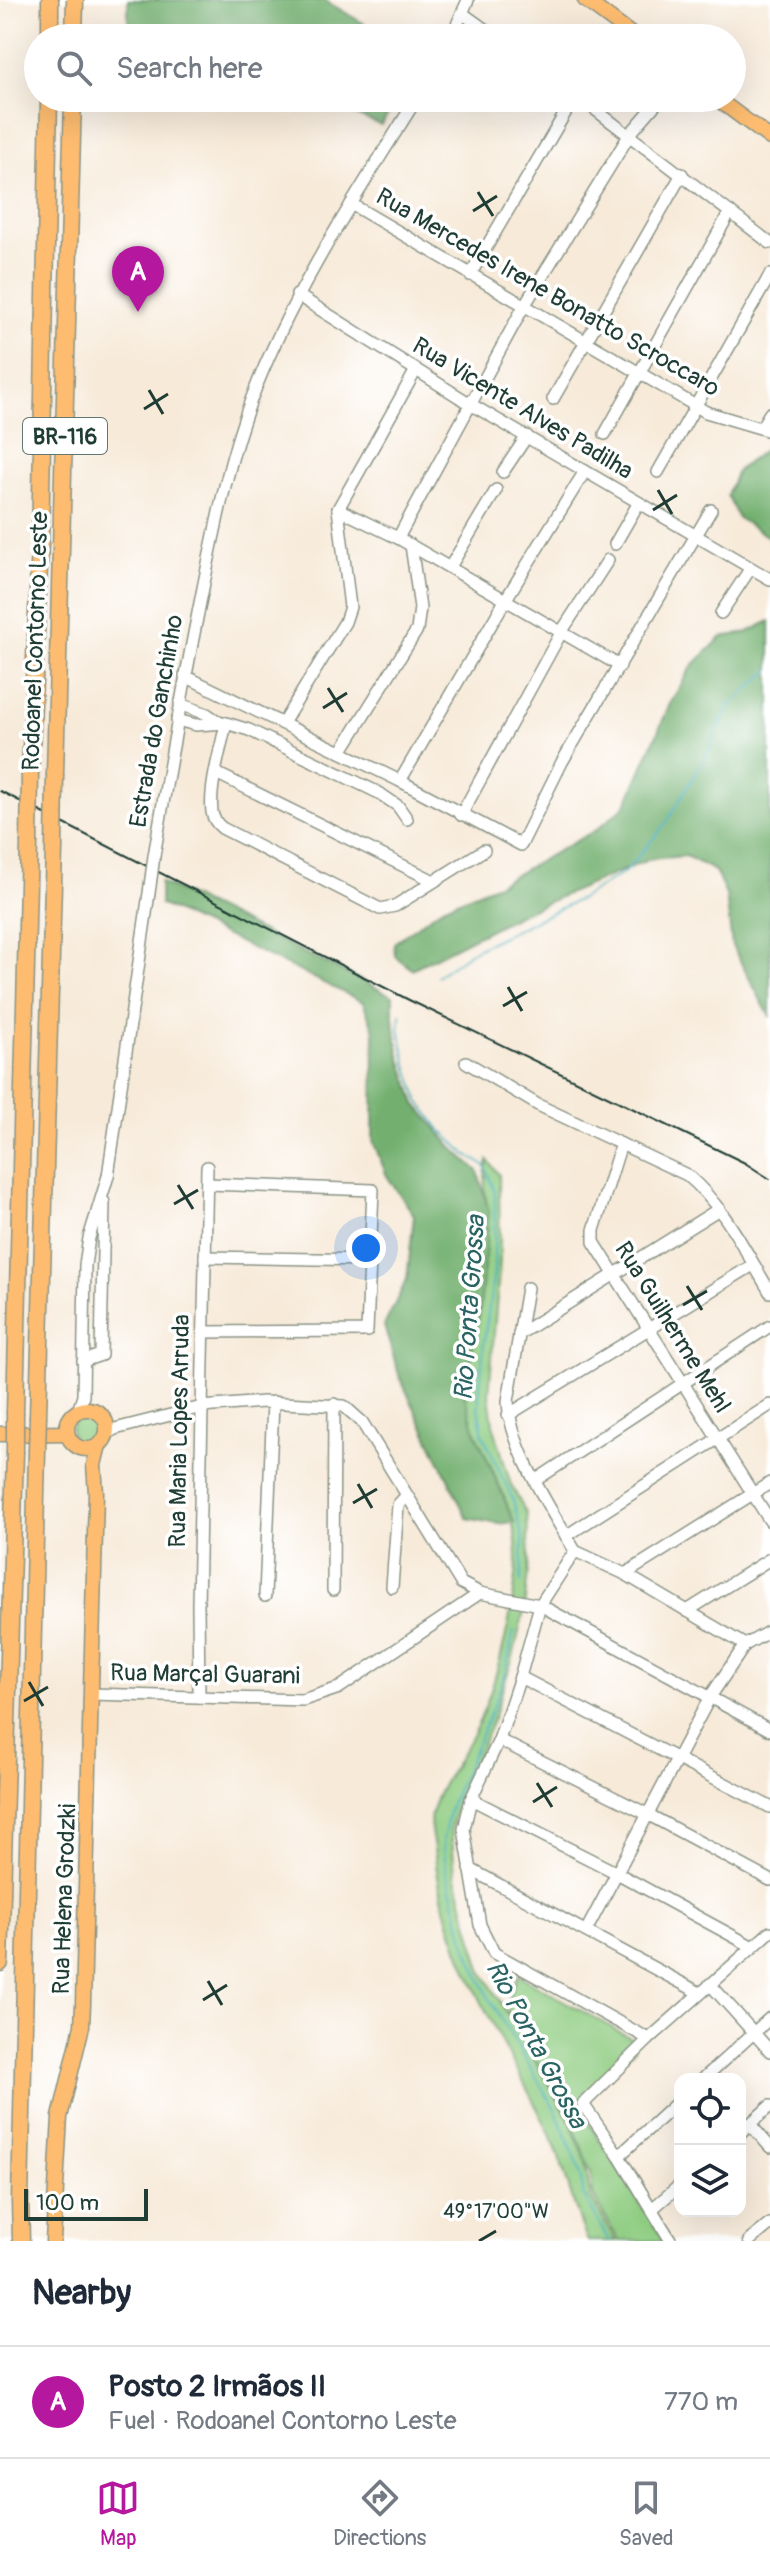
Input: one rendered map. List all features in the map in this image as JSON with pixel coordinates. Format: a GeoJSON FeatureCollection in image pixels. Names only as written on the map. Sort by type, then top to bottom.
{"type":"FeatureCollection","features":[{"type":"Feature","properties":{"kind":"highway"},"geometry":{"type":"LineString","coordinates":[[50,0],[50,24]]}},
{"type":"Feature","properties":{"kind":"highway"},"geometry":{"type":"LineString","coordinates":[[74,24],[75,0]]}},
{"type":"Feature","properties":{"kind":"highway","name":"Rodoanel Contorno Leste"},"geometry":{"type":"LineString","coordinates":[[0,1963],[30,772],[40,544],[49,112]]}},
{"type":"Feature","properties":{"kind":"highway","name":"Rodoanel Contorno Leste"},"geometry":{"type":"LineString","coordinates":[[21,2241],[20,2169],[37,1451],[73,112]]}},
{"type":"Feature","properties":{"kind":"main road"},"geometry":{"type":"LineString","coordinates":[[585,0],[617,24]]}},
{"type":"Feature","properties":{"kind":"main road"},"geometry":{"type":"LineString","coordinates":[[735,112],[770,138]]}},
{"type":"Feature","properties":{"kind":"main road"},"geometry":{"type":"LineString","coordinates":[[84,1405],[101,1415],[107,1434],[81,1449],[71,1442],[67,1433],[69,1419],[84,1405]]}},
{"type":"Feature","properties":{"kind":"main road"},"geometry":{"type":"LineString","coordinates":[[0,1434],[67,1433]]}},
{"type":"Feature","properties":{"kind":"main road","name":"Rua Helena Grodzki"},"geometry":{"type":"LineString","coordinates":[[53,2241],[60,2117],[82,2026],[95,1554],[94,1465],[107,1434]]}},
{"type":"Feature","properties":{"kind":"main road","name":"Rua Helena Grodzki"},"geometry":{"type":"LineString","coordinates":[[81,1449],[86,1467],[95,1554]]}},
{"type":"Feature","properties":{"kind":"street"},"geometry":{"type":"LineString","coordinates":[[457,24],[468,0]]}},
{"type":"Feature","properties":{"kind":"street"},"geometry":{"type":"LineString","coordinates":[[462,13],[477,24]]}},
{"type":"Feature","properties":{"kind":"street","name":"Estrada do Ganchinho"},"geometry":{"type":"LineString","coordinates":[[84,1405],[85,1265],[92,1227],[104,1193],[154,856],[185,676],[217,521],[252,398],[297,295],[408,112]]}},
{"type":"Feature","properties":{"kind":"street"},"geometry":{"type":"LineString","coordinates":[[470,275],[569,112]]}},
{"type":"Feature","properties":{"kind":"street"},"geometry":{"type":"LineString","coordinates":[[598,112],[770,243]]}},
{"type":"Feature","properties":{"kind":"street"},"geometry":{"type":"LineString","coordinates":[[398,538],[524,306],[630,134],[649,112]]}},
{"type":"Feature","properties":{"kind":"street"},"geometry":{"type":"LineString","coordinates":[[553,399],[682,174]]}},
{"type":"Feature","properties":{"kind":"street","name":"Rua Mercedes Irene Bonatto Scroccaro"},"geometry":{"type":"LineString","coordinates":[[351,204],[706,412],[766,430]]}},
{"type":"Feature","properties":{"kind":"street"},"geometry":{"type":"LineString","coordinates":[[605,434],[730,212]]}},
{"type":"Feature","properties":{"kind":"street"},"geometry":{"type":"LineString","coordinates":[[658,472],[770,275]]}},
{"type":"Feature","properties":{"kind":"street","name":"Rua Vicente Alves Padilha"},"geometry":{"type":"LineString","coordinates":[[297,295],[472,405],[695,538],[770,579]]}},
{"type":"Feature","properties":{"kind":"street"},"geometry":{"type":"LineString","coordinates":[[283,723],[345,622],[350,607],[338,509],[416,370]]}},
{"type":"Feature","properties":{"kind":"street"},"geometry":{"type":"LineString","coordinates":[[766,430],[770,413]]}},
{"type":"Feature","properties":{"kind":"street"},"geometry":{"type":"LineString","coordinates":[[503,472],[527,436]]}},
{"type":"Feature","properties":{"kind":"street"},"geometry":{"type":"LineString","coordinates":[[400,781],[585,471]]}},
{"type":"Feature","properties":{"kind":"street"},"geometry":{"type":"LineString","coordinates":[[450,567],[496,490]]}},
{"type":"Feature","properties":{"kind":"street"},"geometry":{"type":"LineString","coordinates":[[615,544],[638,504]]}},
{"type":"Feature","properties":{"kind":"street"},"geometry":{"type":"LineString","coordinates":[[338,509],[411,545],[620,666]]}},
{"type":"Feature","properties":{"kind":"street"},"geometry":{"type":"LineString","coordinates":[[185,676],[400,781],[521,845],[562,762],[711,510]]}},
{"type":"Feature","properties":{"kind":"street"},"geometry":{"type":"LineString","coordinates":[[341,752],[417,630],[420,608],[411,545]]}},
{"type":"Feature","properties":{"kind":"street"},"geometry":{"type":"LineString","coordinates":[[461,815],[562,631],[608,560]]}},
{"type":"Feature","properties":{"kind":"street"},"geometry":{"type":"LineString","coordinates":[[721,613],[750,569]]}},
{"type":"Feature","properties":{"kind":"street"},"geometry":{"type":"LineString","coordinates":[[180,704],[206,720]]}},
{"type":"Feature","properties":{"kind":"street"},"geometry":{"type":"LineString","coordinates":[[177,720],[206,720],[249,730],[379,793],[398,806],[407,819]]}},
{"type":"Feature","properties":{"kind":"street"},"geometry":{"type":"LineString","coordinates":[[223,723],[212,813],[222,828],[380,909],[395,906],[484,850]]}},
{"type":"Feature","properties":{"kind":"street"},"geometry":{"type":"LineString","coordinates":[[216,773],[434,881]]}},
{"type":"Feature","properties":{"kind":"street"},"geometry":{"type":"LineString","coordinates":[[466,1062],[538,1105],[687,1175],[706,1191],[719,1209],[770,1292]]}},
{"type":"Feature","properties":{"kind":"street","name":"Rua Guilherme Mehl"},"geometry":{"type":"LineString","coordinates":[[621,1144],[593,1236],[613,1274],[770,1521]]}},
{"type":"Feature","properties":{"kind":"street","name":"Rua Maria Lopes Arruda"},"geometry":{"type":"LineString","coordinates":[[199,1697],[207,1167]]}},
{"type":"Feature","properties":{"kind":"street"},"geometry":{"type":"LineString","coordinates":[[203,1332],[367,1331],[373,1190],[207,1184]]}},
{"type":"Feature","properties":{"kind":"street"},"geometry":{"type":"LineString","coordinates":[[83,1361],[101,1355],[104,1193]]}},
{"type":"Feature","properties":{"kind":"street"},"geometry":{"type":"LineString","coordinates":[[519,1334],[719,1209]]}},
{"type":"Feature","properties":{"kind":"street"},"geometry":{"type":"LineString","coordinates":[[205,1257],[371,1260]]}},
{"type":"Feature","properties":{"kind":"street"},"geometry":{"type":"LineString","coordinates":[[508,1415],[753,1265]]}},
{"type":"Feature","properties":{"kind":"street"},"geometry":{"type":"LineString","coordinates":[[527,1288],[508,1415],[536,1480],[575,1551],[625,1574],[745,1645]]}},
{"type":"Feature","properties":{"kind":"street"},"geometry":{"type":"LineString","coordinates":[[536,1480],[770,1326]]}},
{"type":"Feature","properties":{"kind":"street"},"geometry":{"type":"LineString","coordinates":[[265,1596],[273,1402]]}},
{"type":"Feature","properties":{"kind":"street"},"geometry":{"type":"LineString","coordinates":[[107,1434],[202,1407],[273,1402],[334,1404],[352,1410],[461,1583],[480,1593],[540,1605],[770,1730]]}},
{"type":"Feature","properties":{"kind":"street"},"geometry":{"type":"LineString","coordinates":[[333,1590],[334,1404]]}},
{"type":"Feature","properties":{"kind":"street"},"geometry":{"type":"LineString","coordinates":[[566,1536],[770,1405]]}},
{"type":"Feature","properties":{"kind":"street"},"geometry":{"type":"LineString","coordinates":[[625,1574],[770,1483]]}},
{"type":"Feature","properties":{"kind":"street"},"geometry":{"type":"LineString","coordinates":[[392,1587],[398,1505],[406,1496]]}},
{"type":"Feature","properties":{"kind":"street"},"geometry":{"type":"LineString","coordinates":[[575,1551],[540,1605],[499,1740],[471,1799],[464,1829],[470,1869],[480,1925],[494,1953],[649,2039]]}},
{"type":"Feature","properties":{"kind":"street"},"geometry":{"type":"LineString","coordinates":[[687,1611],[770,1559]]}},
{"type":"Feature","properties":{"kind":"street","name":"Rua Marçal Guarani"},"geometry":{"type":"LineString","coordinates":[[91,1694],[303,1700],[323,1695],[339,1688],[480,1593]]}},
{"type":"Feature","properties":{"kind":"street"},"geometry":{"type":"LineString","coordinates":[[586,1931],[710,1697],[745,1645],[770,1631]]}},
{"type":"Feature","properties":{"kind":"street"},"geometry":{"type":"LineString","coordinates":[[520,1677],[770,1807]]}},
{"type":"Feature","properties":{"kind":"street"},"geometry":{"type":"LineString","coordinates":[[499,1740],[770,1880]]}},
{"type":"Feature","properties":{"kind":"street"},"geometry":{"type":"LineString","coordinates":[[471,1799],[753,1947]]}},
{"type":"Feature","properties":{"kind":"street"},"geometry":{"type":"LineString","coordinates":[[470,1869],[700,1993]]}},
{"type":"Feature","properties":{"kind":"street"},"geometry":{"type":"LineString","coordinates":[[671,2241],[583,2104],[649,2039],[770,1932]]}},
{"type":"Feature","properties":{"kind":"street"},"geometry":{"type":"LineString","coordinates":[[710,1984],[770,2051]]}},
{"type":"Feature","properties":{"kind":"street"},"geometry":{"type":"LineString","coordinates":[[710,2073],[770,2018]]}},
{"type":"Feature","properties":{"kind":"street"},"geometry":{"type":"LineString","coordinates":[[619,2156],[674,2106]]}},
{"type":"Feature","properties":{"kind":"street"},"geometry":{"type":"LineString","coordinates":[[746,2128],[770,2106]]}},
{"type":"Feature","properties":{"kind":"street"},"geometry":{"type":"LineString","coordinates":[[750,2124],[770,2147]]}},
{"type":"Feature","properties":{"kind":"street"},"geometry":{"type":"LineString","coordinates":[[652,2209],[674,2190]]}},
{"type":"Feature","properties":{"kind":"street"},"geometry":{"type":"LineString","coordinates":[[749,2241],[770,2224]]}},
{"type":"Feature","properties":{"kind":"green space"},"geometry":{"type":"Polygon","coordinates":[[[128,0],[324,0],[364,24],[128,24],[128,0]]]}},
{"type":"Feature","properties":{"kind":"green space"},"geometry":{"type":"Polygon","coordinates":[[[348,112],[390,112],[381,125],[348,112]]]}},
{"type":"Feature","properties":{"kind":"green space"},"geometry":{"type":"Polygon","coordinates":[[[764,450],[770,453],[770,538],[738,518],[727,495],[737,471],[764,450]]]}},
{"type":"Feature","properties":{"kind":"green space"},"geometry":{"type":"Polygon","coordinates":[[[770,621],[770,1017],[732,946],[726,895],[715,871],[686,856],[650,859],[522,913],[412,969],[395,956],[394,943],[443,907],[500,883],[596,830],[626,805],[670,704],[692,666],[722,637],[746,633],[770,621]]]}},
{"type":"Feature","properties":{"kind":"green space"},"geometry":{"type":"Polygon","coordinates":[[[160,882],[393,996],[399,1053],[416,1104],[452,1147],[478,1171],[489,1213],[480,1310],[463,1389],[474,1428],[514,1522],[498,1524],[467,1518],[400,1378],[384,1326],[407,1279],[414,1215],[387,1176],[373,1141],[374,1030],[363,1002],[160,904],[160,882]]]}},
{"type":"Feature","properties":{"kind":"green space"},"geometry":{"type":"Polygon","coordinates":[[[488,1160],[499,1175],[500,1259],[489,1395],[493,1424],[511,1485],[527,1514],[529,1561],[524,1611],[513,1657],[491,1725],[459,1797],[451,1827],[455,1874],[481,1969],[570,2121],[586,2162],[590,2196],[616,2241],[588,2241],[553,2142],[464,1963],[441,1893],[431,1829],[430,1819],[435,1801],[475,1729],[494,1681],[516,1576],[515,1535],[510,1514],[476,1435],[464,1393],[477,1321],[487,1231],[485,1179],[488,1160]]]}},
{"type":"Feature","properties":{"kind":"green space"},"geometry":{"type":"Polygon","coordinates":[[[87,1414],[98,1419],[103,1430],[98,1441],[87,1446],[76,1441],[71,1430],[76,1419],[87,1414]]]}},
{"type":"Feature","properties":{"kind":"green space"},"geometry":{"type":"Polygon","coordinates":[[[518,1975],[634,2040],[634,2050],[584,2095],[580,2103],[583,2114],[664,2241],[619,2241],[593,2195],[591,2173],[571,2119],[508,2012],[510,1995],[518,1975]]]}},
{"type":"Feature","properties":{"kind":"waterway","name":"Rio Ponta Grossa"},"geometry":{"type":"LineString","coordinates":[[437,976],[474,950],[582,898],[626,871],[667,822],[708,752],[728,707],[770,670]]}},
{"type":"Feature","properties":{"kind":"waterway","name":"Rio Ponta Grossa"},"geometry":{"type":"LineString","coordinates":[[401,1013],[399,1029],[419,1101],[439,1128],[466,1154],[485,1166],[495,1192],[494,1273],[478,1408],[483,1435],[513,1500],[523,1539],[521,1582]]}},
{"type":"Feature","properties":{"kind":"waterway","name":"Rio Ponta Grossa"},"geometry":{"type":"LineString","coordinates":[[514,1631],[503,1680],[451,1803],[443,1839],[446,1869],[465,1942],[475,1967],[489,1998],[555,2109],[580,2170],[583,2194],[609,2241]]}},
{"type":"Feature","properties":{"kind":"railway"},"geometry":{"type":"LineString","coordinates":[[0,791],[409,1000],[745,1163],[770,1179]]}},
{"type":"Feature","properties":{"kind":"place","name":"Posto 2 Irmãos II"},"geometry":{"type":"Point","coordinates":[138,312]}}]}
